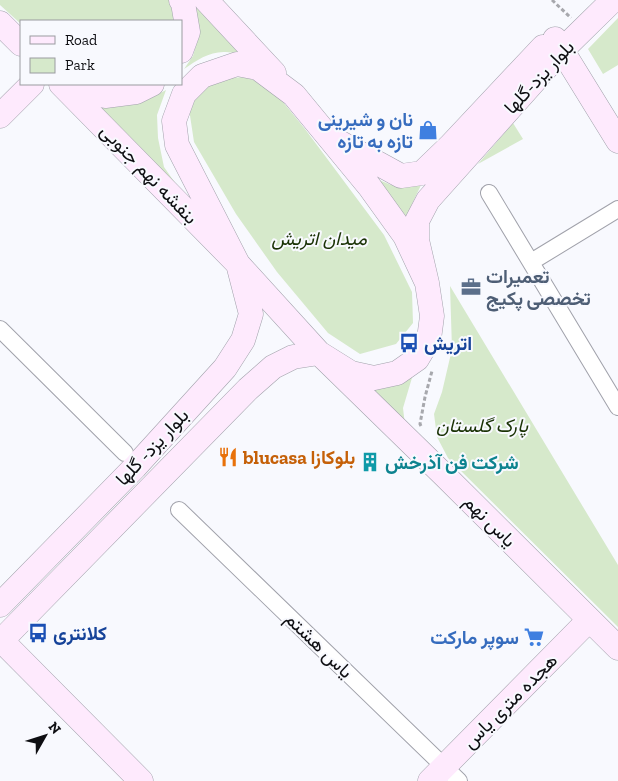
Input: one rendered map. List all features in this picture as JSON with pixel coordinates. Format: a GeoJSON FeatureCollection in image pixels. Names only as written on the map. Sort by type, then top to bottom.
{"type":"FeatureCollection","features":[{"type":"Feature","properties":{"kind":"main road"},"geometry":{"type":"LineString","coordinates":[[181,0],[188,32],[182,48]]}},
{"type":"Feature","properties":{"kind":"main road"},"geometry":{"type":"LineString","coordinates":[[206,0],[294,95],[369,186],[405,236],[426,283]]}},
{"type":"Feature","properties":{"kind":"main road"},"geometry":{"type":"LineString","coordinates":[[589,0],[571,18],[558,43],[618,141]]}},
{"type":"Feature","properties":{"kind":"main road","name":"بلوار یزد-گلها"},"geometry":{"type":"LineString","coordinates":[[459,151],[558,43],[612,0]]}},
{"type":"Feature","properties":{"kind":"main road"},"geometry":{"type":"LineString","coordinates":[[0,23],[20,43]]}},
{"type":"Feature","properties":{"kind":"main road"},"geometry":{"type":"LineString","coordinates":[[294,95],[258,68],[237,64],[202,76],[184,94],[174,121],[177,145],[238,264],[318,353],[351,373],[374,378],[397,373],[416,359],[429,339],[432,316],[416,240],[418,221],[428,200],[459,151]]}},
{"type":"Feature","properties":{"kind":"main road"},"geometry":{"type":"LineString","coordinates":[[0,116],[31,85]]}},
{"type":"Feature","properties":{"kind":"main road","name":"بنفشه نهم جنوبی"},"geometry":{"type":"LineString","coordinates":[[62,85],[238,264]]}},
{"type":"Feature","properties":{"kind":"main road"},"geometry":{"type":"LineString","coordinates":[[87,85],[105,96],[136,92],[150,85]]}},
{"type":"Feature","properties":{"kind":"main road"},"geometry":{"type":"LineString","coordinates":[[328,136],[401,176],[422,173],[459,151]]}},
{"type":"Feature","properties":{"kind":"main road","name":"بلوار یزد- گلها"},"geometry":{"type":"LineString","coordinates":[[0,605],[135,466],[225,368],[243,340],[251,314],[238,264]]}},
{"type":"Feature","properties":{"kind":"main road","name":"بلوار یزد- گلها"},"geometry":{"type":"LineString","coordinates":[[1,641],[248,389],[273,367],[293,358],[318,353]]}},
{"type":"Feature","properties":{"kind":"main road","name":"یاس نهم"},"geometry":{"type":"LineString","coordinates":[[318,353],[618,648]]}},
{"type":"Feature","properties":{"kind":"main road","name":"هجده متری یاس"},"geometry":{"type":"LineString","coordinates":[[444,776],[589,620]]}},
{"type":"Feature","properties":{"kind":"main road"},"geometry":{"type":"LineString","coordinates":[[1,641],[141,781]]}},
{"type":"Feature","properties":{"kind":"street"},"geometry":{"type":"LineString","coordinates":[[490,193],[618,407]]}},
{"type":"Feature","properties":{"kind":"street"},"geometry":{"type":"LineString","coordinates":[[531,262],[618,209]]}},
{"type":"Feature","properties":{"kind":"street"},"geometry":{"type":"LineString","coordinates":[[0,329],[125,453]]}},
{"type":"Feature","properties":{"kind":"street","name":"یاس هشتم"},"geometry":{"type":"LineString","coordinates":[[178,510],[444,776]]}},
{"type":"Feature","properties":{"kind":"path"},"geometry":{"type":"LineString","coordinates":[[552,0],[571,18]]}},
{"type":"Feature","properties":{"kind":"path"},"geometry":{"type":"LineString","coordinates":[[423,431],[420,424],[424,397],[436,357],[429,339]]}},
{"type":"Feature","properties":{"kind":"green space"},"geometry":{"type":"Polygon","coordinates":[[[0,0],[170,0],[176,20],[20,20],[20,23],[0,5],[0,0]]]}},
{"type":"Feature","properties":{"kind":"green space"},"geometry":{"type":"Polygon","coordinates":[[[191,0],[246,56],[229,52],[215,53],[199,59],[184,69],[193,56],[198,38],[191,0]]]}},
{"type":"Feature","properties":{"kind":"green space"},"geometry":{"type":"Polygon","coordinates":[[[618,18],[618,65],[603,74],[588,49],[618,18]]]}},
{"type":"Feature","properties":{"kind":"green space","name":"میدان اتریش"},"geometry":{"type":"Polygon","coordinates":[[[245,77],[270,86],[305,129],[384,235],[412,292],[413,323],[396,344],[360,354],[328,333],[277,272],[236,214],[194,142],[189,109],[199,93],[215,79],[245,77]]]}},
{"type":"Feature","properties":{"kind":"green space"},"geometry":{"type":"Polygon","coordinates":[[[166,90],[157,115],[158,138],[164,167],[185,197],[85,95],[121,105],[145,101],[166,90]]]}},
{"type":"Feature","properties":{"kind":"green space"},"geometry":{"type":"Polygon","coordinates":[[[513,123],[523,139],[478,164],[513,123]]]}},
{"type":"Feature","properties":{"kind":"green space"},"geometry":{"type":"Polygon","coordinates":[[[372,177],[391,185],[422,183],[411,206],[408,227],[372,177]]]}},
{"type":"Feature","properties":{"kind":"green space","name":"پارک گلستان"},"geometry":{"type":"Polygon","coordinates":[[[450,286],[618,565],[618,627],[448,458],[437,437],[434,414],[442,392],[452,349],[450,286]]]}},
{"type":"Feature","properties":{"kind":"green space"},"geometry":{"type":"Polygon","coordinates":[[[414,371],[403,408],[405,425],[364,385],[414,371]]]}},
{"type":"Feature","properties":{"kind":"place","name":"نان و شیرینی تازه به تازه"},"geometry":{"type":"Point","coordinates":[428,130]}},
{"type":"Feature","properties":{"kind":"place","name":"تعمیرات تخصصی پکیج"},"geometry":{"type":"Point","coordinates":[471,287]}},
{"type":"Feature","properties":{"kind":"place","name":"اتریش"},"geometry":{"type":"Point","coordinates":[409,343]}},
{"type":"Feature","properties":{"kind":"place","name":"blucasa بلوکازا"},"geometry":{"type":"Point","coordinates":[228,457]}},
{"type":"Feature","properties":{"kind":"place","name":"شرکت فن آذرخش"},"geometry":{"type":"Point","coordinates":[370,462]}},
{"type":"Feature","properties":{"kind":"place","name":"کلانتری"},"geometry":{"type":"Point","coordinates":[38,633]}},
{"type":"Feature","properties":{"kind":"place","name":"سوپر مارکت"},"geometry":{"type":"Point","coordinates":[534,637]}}]}
